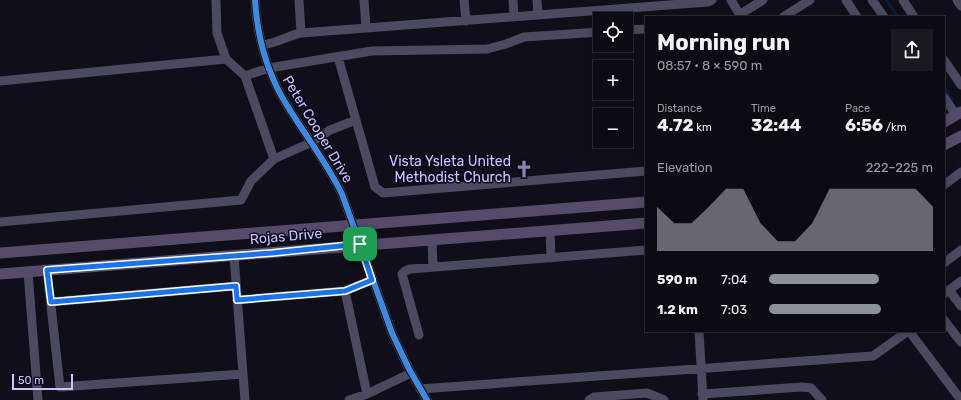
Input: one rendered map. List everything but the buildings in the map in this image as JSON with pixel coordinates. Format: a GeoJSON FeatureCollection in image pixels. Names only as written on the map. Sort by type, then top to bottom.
{"type":"FeatureCollection","features":[{"type":"Feature","properties":{"kind":"main road"},"geometry":{"type":"LineString","coordinates":[[945,121],[959,114]]}},
{"type":"Feature","properties":{"kind":"main road"},"geometry":{"type":"LineString","coordinates":[[945,144],[961,136]]}},
{"type":"Feature","properties":{"kind":"main road","name":"Rojas Drive"},"geometry":{"type":"LineString","coordinates":[[0,253],[352,224],[645,202]]}},
{"type":"Feature","properties":{"kind":"main road","name":"Rojas Drive"},"geometry":{"type":"LineString","coordinates":[[0,274],[234,256],[360,244],[645,223]]}},
{"type":"Feature","properties":{"kind":"street"},"geometry":{"type":"LineString","coordinates":[[216,0],[217,33],[226,59],[245,76],[274,159]]}},
{"type":"Feature","properties":{"kind":"street","name":"Peter Cooper Drive"},"geometry":{"type":"LineString","coordinates":[[255,0],[262,45],[269,68],[282,97],[331,172],[339,188],[392,333],[411,373],[427,400]]}},
{"type":"Feature","properties":{"kind":"street"},"geometry":{"type":"LineString","coordinates":[[299,0],[301,33]]}},
{"type":"Feature","properties":{"kind":"street"},"geometry":{"type":"LineString","coordinates":[[364,0],[366,28]]}},
{"type":"Feature","properties":{"kind":"street"},"geometry":{"type":"LineString","coordinates":[[464,0],[466,21]]}},
{"type":"Feature","properties":{"kind":"street"},"geometry":{"type":"LineString","coordinates":[[513,0],[514,17]]}},
{"type":"Feature","properties":{"kind":"street"},"geometry":{"type":"LineString","coordinates":[[537,0],[538,15]]}},
{"type":"Feature","properties":{"kind":"street"},"geometry":{"type":"LineString","coordinates":[[262,45],[277,43],[292,35],[301,33],[466,21],[712,0]]}},
{"type":"Feature","properties":{"kind":"street"},"geometry":{"type":"LineString","coordinates":[[731,0],[740,16],[763,0]]}},
{"type":"Feature","properties":{"kind":"street"},"geometry":{"type":"LineString","coordinates":[[785,16],[810,0]]}},
{"type":"Feature","properties":{"kind":"street"},"geometry":{"type":"LineString","coordinates":[[846,0],[856,16]]}},
{"type":"Feature","properties":{"kind":"street"},"geometry":{"type":"LineString","coordinates":[[872,0],[883,16]]}},
{"type":"Feature","properties":{"kind":"street"},"geometry":{"type":"LineString","coordinates":[[902,0],[913,16]]}},
{"type":"Feature","properties":{"kind":"street"},"geometry":{"type":"LineString","coordinates":[[957,0],[961,6]]}},
{"type":"Feature","properties":{"kind":"street"},"geometry":{"type":"LineString","coordinates":[[633,30],[645,29]]}},
{"type":"Feature","properties":{"kind":"street"},"geometry":{"type":"LineString","coordinates":[[245,76],[269,68],[372,51],[487,48],[506,44],[524,37],[593,32]]}},
{"type":"Feature","properties":{"kind":"street"},"geometry":{"type":"LineString","coordinates":[[338,57],[375,187],[383,193],[645,171]]}},
{"type":"Feature","properties":{"kind":"street"},"geometry":{"type":"LineString","coordinates":[[0,81],[226,59]]}},
{"type":"Feature","properties":{"kind":"street"},"geometry":{"type":"LineString","coordinates":[[945,61],[961,84]]}},
{"type":"Feature","properties":{"kind":"street"},"geometry":{"type":"LineString","coordinates":[[945,98],[959,114]]}},
{"type":"Feature","properties":{"kind":"street"},"geometry":{"type":"LineString","coordinates":[[0,222],[241,200],[251,181],[274,159],[312,142],[330,130],[356,120]]}},
{"type":"Feature","properties":{"kind":"street"},"geometry":{"type":"LineString","coordinates":[[945,184],[961,172]]}},
{"type":"Feature","properties":{"kind":"street"},"geometry":{"type":"LineString","coordinates":[[550,230],[551,258]]}},
{"type":"Feature","properties":{"kind":"street"},"geometry":{"type":"LineString","coordinates":[[432,239],[433,267]]}},
{"type":"Feature","properties":{"kind":"street"},"geometry":{"type":"LineString","coordinates":[[419,335],[402,274],[410,269],[645,250]]}},
{"type":"Feature","properties":{"kind":"street"},"geometry":{"type":"LineString","coordinates":[[945,262],[961,250]]}},
{"type":"Feature","properties":{"kind":"street"},"geometry":{"type":"LineString","coordinates":[[234,256],[245,400]]}},
{"type":"Feature","properties":{"kind":"street"},"geometry":{"type":"LineString","coordinates":[[47,270],[60,387],[243,374]]}},
{"type":"Feature","properties":{"kind":"street"},"geometry":{"type":"LineString","coordinates":[[28,272],[38,400]]}},
{"type":"Feature","properties":{"kind":"street"},"geometry":{"type":"LineString","coordinates":[[237,300],[345,291],[372,280]]}},
{"type":"Feature","properties":{"kind":"street"},"geometry":{"type":"LineString","coordinates":[[961,281],[947,292],[961,306]]}},
{"type":"Feature","properties":{"kind":"street"},"geometry":{"type":"LineString","coordinates":[[51,302],[236,286]]}},
{"type":"Feature","properties":{"kind":"street"},"geometry":{"type":"LineString","coordinates":[[345,291],[367,394]]}},
{"type":"Feature","properties":{"kind":"street"},"geometry":{"type":"LineString","coordinates":[[945,321],[961,342]]}},
{"type":"Feature","properties":{"kind":"street"},"geometry":{"type":"LineString","coordinates":[[699,332],[703,397],[802,387],[811,388],[822,400]]}},
{"type":"Feature","properties":{"kind":"street"},"geometry":{"type":"LineString","coordinates":[[420,388],[873,356],[907,332]]}},
{"type":"Feature","properties":{"kind":"street"},"geometry":{"type":"LineString","coordinates":[[909,332],[961,400]]}},
{"type":"Feature","properties":{"kind":"street"},"geometry":{"type":"LineString","coordinates":[[350,400],[367,394],[411,373]]}},
{"type":"Feature","properties":{"kind":"street"},"geometry":{"type":"LineString","coordinates":[[589,400],[594,397],[646,393],[664,400]]}},
{"type":"Feature","properties":{"kind":"waterway"},"geometry":{"type":"LineString","coordinates":[[886,0],[897,16]]}},
{"type":"Feature","properties":{"kind":"waterway"},"geometry":{"type":"LineString","coordinates":[[945,88],[953,100]]}},
{"type":"Feature","properties":{"kind":"cycle path"},"geometry":{"type":"LineString","coordinates":[[255,0],[260,38],[276,86],[342,194],[392,333],[409,369],[427,400]]}},
{"type":"Feature","properties":{"kind":"place","name":"Vista Ysleta United Methodist Church"},"geometry":{"type":"Point","coordinates":[524,169]}},
{"type":"Feature","properties":{"kind":"route"},"geometry":{"type":"LineString","coordinates":[[360,244],[372,280],[356,288],[345,291],[237,300],[236,286],[51,302],[47,270],[272,253],[360,244]]}}]}
